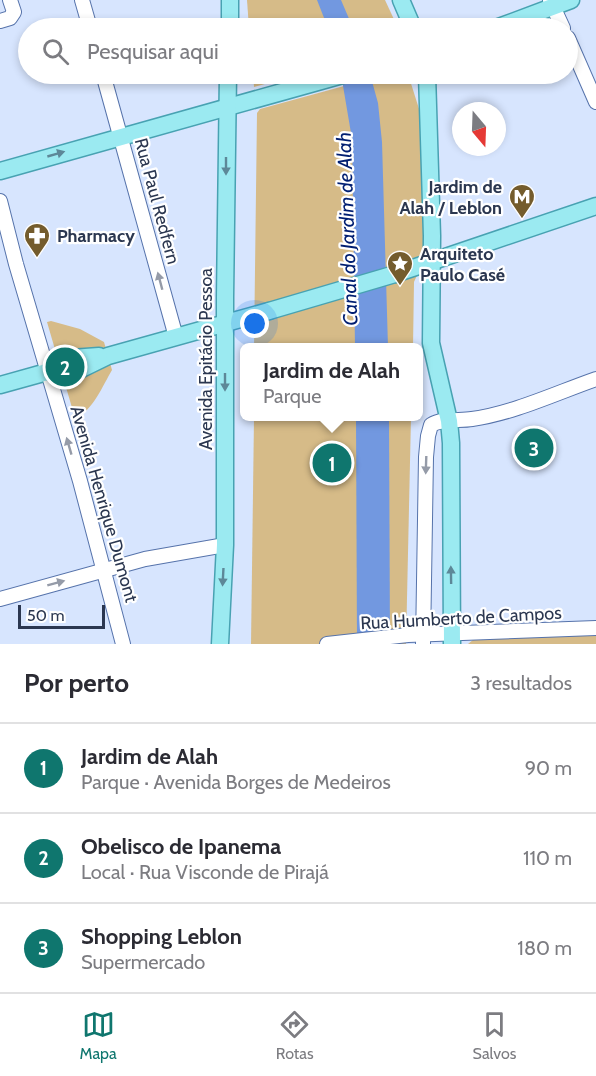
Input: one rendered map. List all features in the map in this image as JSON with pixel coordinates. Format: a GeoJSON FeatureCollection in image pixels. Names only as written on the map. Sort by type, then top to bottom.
{"type":"FeatureCollection","features":[{"type":"Feature","properties":{"kind":"main road"},"geometry":{"type":"LineString","coordinates":[[230,0],[230,18]]}},
{"type":"Feature","properties":{"kind":"main road"},"geometry":{"type":"LineString","coordinates":[[401,0],[409,18]]}},
{"type":"Feature","properties":{"kind":"main road"},"geometry":{"type":"LineString","coordinates":[[518,18],[552,3],[571,0]]}},
{"type":"Feature","properties":{"kind":"main road","name":"Avenida Epitácio Pessoa"},"geometry":{"type":"LineString","coordinates":[[220,644],[225,545],[227,84]]}},
{"type":"Feature","properties":{"kind":"main road"},"geometry":{"type":"LineString","coordinates":[[0,171],[120,135],[311,84]]}},
{"type":"Feature","properties":{"kind":"main road"},"geometry":{"type":"LineString","coordinates":[[427,84],[432,261],[431,343],[449,421],[451,443],[452,639]]}},
{"type":"Feature","properties":{"kind":"main road"},"geometry":{"type":"LineString","coordinates":[[0,385],[47,372],[63,378],[108,356],[395,274],[596,206]]}},
{"type":"Feature","properties":{"kind":"street"},"geometry":{"type":"LineString","coordinates":[[0,21],[10,18],[14,12],[10,0]]}},
{"type":"Feature","properties":{"kind":"street"},"geometry":{"type":"LineString","coordinates":[[82,0],[87,18]]}},
{"type":"Feature","properties":{"kind":"street"},"geometry":{"type":"LineString","coordinates":[[552,3],[559,18]]}},
{"type":"Feature","properties":{"kind":"street"},"geometry":{"type":"LineString","coordinates":[[578,62],[596,102]]}},
{"type":"Feature","properties":{"kind":"street","name":"Rua Paul Redfern"},"geometry":{"type":"LineString","coordinates":[[106,84],[176,337]]}},
{"type":"Feature","properties":{"kind":"street","name":"Avenida Henrique Dumont"},"geometry":{"type":"LineString","coordinates":[[0,201],[123,644]]}},
{"type":"Feature","properties":{"kind":"street"},"geometry":{"type":"LineString","coordinates":[[423,639],[423,557],[430,428],[434,423],[497,414],[596,379]]}},
{"type":"Feature","properties":{"kind":"street"},"geometry":{"type":"LineString","coordinates":[[0,599],[145,559],[225,545]]}},
{"type":"Feature","properties":{"kind":"street","name":"Rua Humberto de Campos"},"geometry":{"type":"LineString","coordinates":[[327,644],[396,636],[452,639],[596,628]]}},
{"type":"Feature","properties":{"kind":"shaded area"},"geometry":{"type":"Polygon","coordinates":[[[247,0],[385,0],[393,18],[248,18],[247,0]]]}},
{"type":"Feature","properties":{"kind":"shaded area"},"geometry":{"type":"Polygon","coordinates":[[[351,84],[411,84],[420,112],[427,253],[414,282],[413,343],[254,343],[257,113],[260,109],[351,84]]]}},
{"type":"Feature","properties":{"kind":"shaded area"},"geometry":{"type":"Polygon","coordinates":[[[51,321],[80,329],[104,342],[112,370],[92,404],[75,418],[47,322],[51,321]]]}},
{"type":"Feature","properties":{"kind":"shaded area"},"geometry":{"type":"Polygon","coordinates":[[[254,421],[411,421],[406,644],[251,644],[254,421]]]}},
{"type":"Feature","properties":{"kind":"shaded area"},"geometry":{"type":"Polygon","coordinates":[[[596,634],[596,644],[468,644],[474,639],[596,634]]]}},
{"type":"Feature","properties":{"kind":"water"},"geometry":{"type":"Polygon","coordinates":[[[317,0],[341,0],[349,18],[324,18],[317,0]]]}},
{"type":"Feature","properties":{"kind":"water"},"geometry":{"type":"Polygon","coordinates":[[[343,84],[373,84],[378,103],[382,142],[388,343],[355,343],[352,139],[343,84]]]}},
{"type":"Feature","properties":{"kind":"water"},"geometry":{"type":"Polygon","coordinates":[[[356,421],[389,421],[390,644],[357,644],[356,421]]]}},
{"type":"Feature","properties":{"kind":"place","name":"Jardim de Alah / Leblon"},"geometry":{"type":"Point","coordinates":[522,220]}},
{"type":"Feature","properties":{"kind":"place","name":"Pharmacy"},"geometry":{"type":"Point","coordinates":[37,259]}},
{"type":"Feature","properties":{"kind":"place","name":"Arquiteto Paulo Casé"},"geometry":{"type":"Point","coordinates":[400,287]}},
{"type":"Feature","properties":{"kind":"place","name":"Obelisco de Ipanema"},"geometry":{"type":"Point","coordinates":[65,367]}},
{"type":"Feature","properties":{"kind":"place","name":"Shopping Leblon"},"geometry":{"type":"Point","coordinates":[534,448]}},
{"type":"Feature","properties":{"kind":"place","name":"Jardim de Alah"},"geometry":{"type":"Point","coordinates":[332,463]}},
{"type":"Feature","properties":{"kind":"water label","name":"Canal do Jardim de Alah"},"geometry":{"type":"Point","coordinates":[347,229]}}]}
